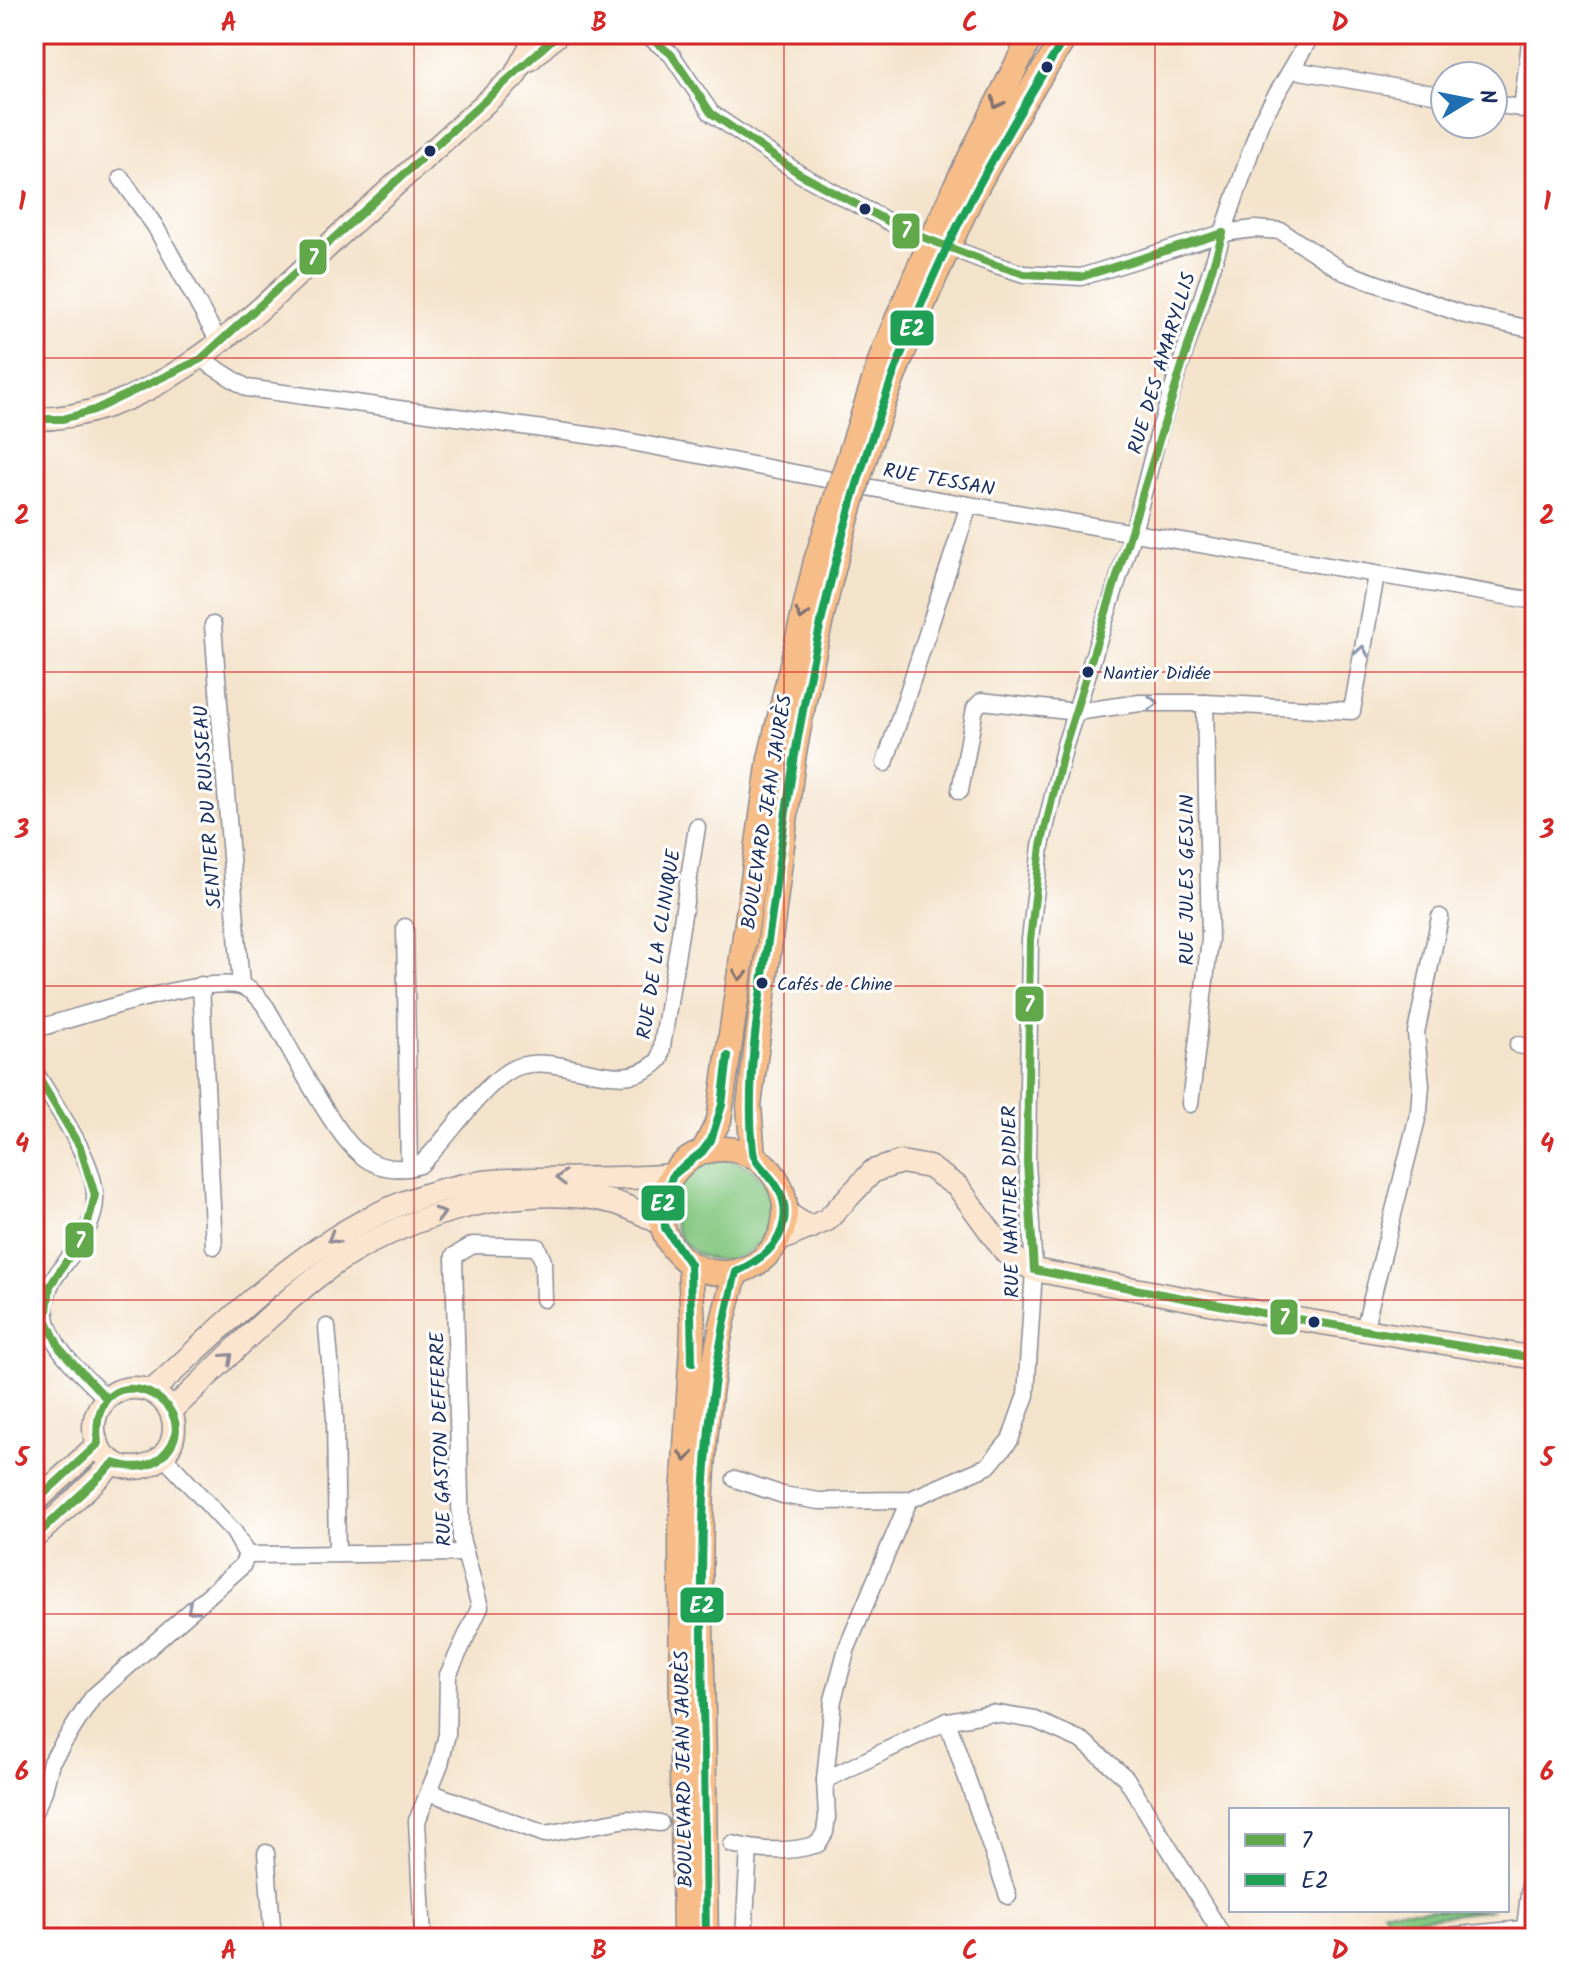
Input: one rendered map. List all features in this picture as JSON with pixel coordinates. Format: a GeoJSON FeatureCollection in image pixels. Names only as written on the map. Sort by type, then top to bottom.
{"type":"FeatureCollection","features":[{"type":"Feature","properties":{"kind":"main road","name":"BOULEVARD JEAN JAURÈS"},"geometry":{"type":"LineString","coordinates":[[703,1152],[719,1120],[816,561],[890,358],[1032,34]]}},
{"type":"Feature","properties":{"kind":"main road","name":"BOULEVARD JEAN JAURÈS"},"geometry":{"type":"LineString","coordinates":[[963,193],[1067,34]]}},
{"type":"Feature","properties":{"kind":"main road","name":"BOULEVARD JEAN JAURÈS"},"geometry":{"type":"LineString","coordinates":[[753,1157],[749,1106],[781,759]]}},
{"type":"Feature","properties":{"kind":"main road"},"geometry":{"type":"LineString","coordinates":[[737,1150],[753,1157],[777,1180],[785,1212],[777,1241],[759,1261],[736,1272],[704,1271],[690,1264],[673,1246],[662,1224],[661,1207],[672,1175],[686,1161],[703,1152],[737,1150]]}},
{"type":"Feature","properties":{"kind":"main road","name":"BOULEVARD JEAN JAURÈS"},"geometry":{"type":"LineString","coordinates":[[690,1264],[693,1329],[681,1531],[695,1874],[706,1938]]}},
{"type":"Feature","properties":{"kind":"main road","name":"BOULEVARD JEAN JAURÈS"},"geometry":{"type":"LineString","coordinates":[[693,1775],[702,1521],[719,1339],[736,1272]]}},
{"type":"Feature","properties":{"kind":"main road","name":"BOULEVARD JEAN JAURÈS"},"geometry":{"type":"LineString","coordinates":[[685,1938],[695,1874]]}},
{"type":"Feature","properties":{"kind":"street"},"geometry":{"type":"LineString","coordinates":[[522,66],[537,34]]}},
{"type":"Feature","properties":{"kind":"street"},"geometry":{"type":"LineString","coordinates":[[34,419],[63,419],[94,410],[201,359],[558,34]]}},
{"type":"Feature","properties":{"kind":"street"},"geometry":{"type":"LineString","coordinates":[[646,34],[671,54],[711,113],[787,166],[881,219],[990,263],[1024,274],[1081,277],[1223,233],[1254,229],[1281,231],[1344,272],[1465,315],[1535,330]]}},
{"type":"Feature","properties":{"kind":"street","name":"RUE DES AMARYLLIS"},"geometry":{"type":"LineString","coordinates":[[1133,532],[1159,432],[1261,121],[1294,70],[1312,34]]}},
{"type":"Feature","properties":{"kind":"street"},"geometry":{"type":"LineString","coordinates":[[1509,107],[1529,110],[1531,34]]}},
{"type":"Feature","properties":{"kind":"street"},"geometry":{"type":"LineString","coordinates":[[1294,70],[1429,93]]}},
{"type":"Feature","properties":{"kind":"street"},"geometry":{"type":"LineString","coordinates":[[121,178],[155,226],[220,344]]}},
{"type":"Feature","properties":{"kind":"street","name":"RUE TESSAN"},"geometry":{"type":"LineString","coordinates":[[201,359],[247,388],[616,439],[969,505],[1535,601]]}},
{"type":"Feature","properties":{"kind":"street"},"geometry":{"type":"LineString","coordinates":[[885,763],[969,505]]}},
{"type":"Feature","properties":{"kind":"street","name":"RUE NANTIER DIDIER"},"geometry":{"type":"LineString","coordinates":[[735,1479],[783,1495],[819,1501],[909,1500],[988,1466],[1010,1440],[1026,1395],[1034,1270],[1027,1163],[1030,940],[1041,846],[1076,712],[1133,532]]}},
{"type":"Feature","properties":{"kind":"street"},"geometry":{"type":"LineString","coordinates":[[960,791],[975,708],[982,701],[1076,712],[1140,703],[1205,703],[1352,711],[1376,575]]}},
{"type":"Feature","properties":{"kind":"street","name":"SENTIER DU RUISSEAU"},"geometry":{"type":"LineString","coordinates":[[213,625],[241,986]]}},
{"type":"Feature","properties":{"kind":"street","name":"RUE JULES GESLIN"},"geometry":{"type":"LineString","coordinates":[[1190,1104],[1210,939],[1205,703]]}},
{"type":"Feature","properties":{"kind":"street","name":"RUE DE LA CLINIQUE"},"geometry":{"type":"LineString","coordinates":[[409,1168],[420,1165],[439,1148],[498,1079],[517,1067],[549,1064],[630,1077],[648,1072],[660,1059],[697,827]]}},
{"type":"Feature","properties":{"kind":"street"},"geometry":{"type":"LineString","coordinates":[[1364,1330],[1419,1111],[1421,1085],[1416,1033],[1440,917]]}},
{"type":"Feature","properties":{"kind":"street"},"geometry":{"type":"LineString","coordinates":[[34,1029],[201,985],[241,986],[255,993],[266,1007],[348,1143],[362,1157],[381,1166],[409,1168],[405,927]]}},
{"type":"Feature","properties":{"kind":"street"},"geometry":{"type":"LineString","coordinates":[[201,985],[214,1246]]}},
{"type":"Feature","properties":{"kind":"street"},"geometry":{"type":"LineString","coordinates":[[34,1070],[89,1168],[95,1194],[93,1217],[86,1234],[50,1286],[46,1319],[64,1356],[106,1398]]}},
{"type":"Feature","properties":{"kind":"street"},"geometry":{"type":"LineString","coordinates":[[777,1241],[827,1220],[873,1171],[901,1162],[929,1167],[958,1187],[1006,1253],[1034,1270],[1535,1358]]}},
{"type":"Feature","properties":{"kind":"street"},"geometry":{"type":"LineString","coordinates":[[152,1391],[298,1259],[381,1211],[414,1199],[480,1183],[517,1179],[639,1179],[672,1175]]}},
{"type":"Feature","properties":{"kind":"street"},"geometry":{"type":"LineString","coordinates":[[171,1411],[319,1275],[372,1241],[412,1222],[486,1203],[537,1197],[611,1202],[662,1224]]}},
{"type":"Feature","properties":{"kind":"street"},"geometry":{"type":"LineString","coordinates":[[785,1212],[810,1228]]}},
{"type":"Feature","properties":{"kind":"street","name":"RUE GASTON DEFFERRE"},"geometry":{"type":"LineString","coordinates":[[423,1938],[417,1821],[447,1734],[448,1675],[480,1607],[464,1553],[454,1256],[473,1245],[537,1247],[543,1261],[544,1299]]}},
{"type":"Feature","properties":{"kind":"street"},"geometry":{"type":"LineString","coordinates":[[327,1327],[335,1418],[337,1554]]}},
{"type":"Feature","properties":{"kind":"street"},"geometry":{"type":"LineString","coordinates":[[128,1388],[152,1391],[171,1411],[174,1434],[163,1456],[140,1468],[114,1463],[98,1444],[95,1420],[106,1398],[128,1388]]}},
{"type":"Feature","properties":{"kind":"street"},"geometry":{"type":"LineString","coordinates":[[34,1503],[98,1444]]}},
{"type":"Feature","properties":{"kind":"street"},"geometry":{"type":"LineString","coordinates":[[163,1456],[234,1532],[247,1555]]}},
{"type":"Feature","properties":{"kind":"street"},"geometry":{"type":"LineString","coordinates":[[34,1538],[114,1463]]}},
{"type":"Feature","properties":{"kind":"street"},"geometry":{"type":"LineString","coordinates":[[732,1844],[749,1848],[800,1850],[818,1844],[825,1832],[825,1780],[833,1700],[847,1648],[909,1500]]}},
{"type":"Feature","properties":{"kind":"street"},"geometry":{"type":"LineString","coordinates":[[247,1555],[464,1553]]}},
{"type":"Feature","properties":{"kind":"street"},"geometry":{"type":"LineString","coordinates":[[34,1812],[44,1791],[51,1762],[93,1697],[242,1566],[247,1555]]}},
{"type":"Feature","properties":{"kind":"street"},"geometry":{"type":"LineString","coordinates":[[825,1780],[947,1721],[991,1713],[1035,1720],[1083,1741],[1126,1778],[1224,1938]]}},
{"type":"Feature","properties":{"kind":"street"},"geometry":{"type":"LineString","coordinates":[[947,1721],[1008,1896]]}},
{"type":"Feature","properties":{"kind":"street"},"geometry":{"type":"LineString","coordinates":[[429,1792],[545,1834],[627,1819],[660,1823]]}},
{"type":"Feature","properties":{"kind":"street"},"geometry":{"type":"LineString","coordinates":[[1426,1938],[1528,1932],[1535,1841]]}},
{"type":"Feature","properties":{"kind":"street"},"geometry":{"type":"LineString","coordinates":[[744,1938],[749,1848]]}},
{"type":"Feature","properties":{"kind":"street"},"geometry":{"type":"LineString","coordinates":[[266,1853],[273,1938]]}},
{"type":"Feature","properties":{"kind":"green space"},"geometry":{"type":"Polygon","coordinates":[[[712,1160],[732,1160],[758,1174],[769,1191],[772,1210],[769,1229],[758,1246],[732,1260],[712,1260],[694,1252],[680,1238],[672,1220],[672,1200],[680,1182],[694,1168],[712,1160]]]}},
{"type":"Feature","properties":{"kind":"green space"},"geometry":{"type":"Polygon","coordinates":[[[1384,1912],[1476,1912],[1390,1922],[1384,1912]]]}},
{"type":"Feature","properties":{"kind":"transit line","name":"7"},"geometry":{"type":"LineString","coordinates":[[34,419],[63,419],[94,410],[201,359],[558,34]]}},
{"type":"Feature","properties":{"kind":"transit line","name":"7"},"geometry":{"type":"LineString","coordinates":[[646,34],[671,54],[711,113],[800,174],[904,230],[990,263],[1024,274],[1081,277],[1223,233]]}},
{"type":"Feature","properties":{"kind":"transit line","name":"E2"},"geometry":{"type":"LineString","coordinates":[[706,1938],[702,1597],[704,1488],[715,1380],[736,1272],[773,1246],[784,1221],[782,1196],[753,1151],[751,1085],[762,984],[801,720],[817,638],[859,476],[915,319],[976,190],[1067,34]]}},
{"type":"Feature","properties":{"kind":"transit line","name":"7"},"geometry":{"type":"LineString","coordinates":[[1034,1270],[1027,1163],[1030,940],[1041,846],[1065,745],[1223,233]]}},
{"type":"Feature","properties":{"kind":"transit line","name":"E2"},"geometry":{"type":"LineString","coordinates":[[692,1363],[690,1264],[665,1228],[663,1201],[673,1175],[702,1152],[711,1140],[722,1105],[728,1056]]}},
{"type":"Feature","properties":{"kind":"transit line","name":"7"},"geometry":{"type":"LineString","coordinates":[[34,1070],[80,1147],[95,1195],[86,1231],[50,1286],[46,1319],[60,1349],[106,1398]]}},
{"type":"Feature","properties":{"kind":"transit line","name":"7"},"geometry":{"type":"LineString","coordinates":[[1034,1270],[1273,1315],[1535,1358]]}},
{"type":"Feature","properties":{"kind":"transit line","name":"7"},"geometry":{"type":"LineString","coordinates":[[34,1503],[98,1444],[100,1413],[111,1395],[128,1389],[147,1392],[164,1403],[174,1418],[174,1437],[161,1457],[138,1467],[114,1463],[34,1538]]}},
{"type":"Feature","properties":{"kind":"place","name":"Nantier Didiée"},"geometry":{"type":"Point","coordinates":[1088,672]}},
{"type":"Feature","properties":{"kind":"place","name":"Cafés de Chine"},"geometry":{"type":"Point","coordinates":[762,983]}}]}
